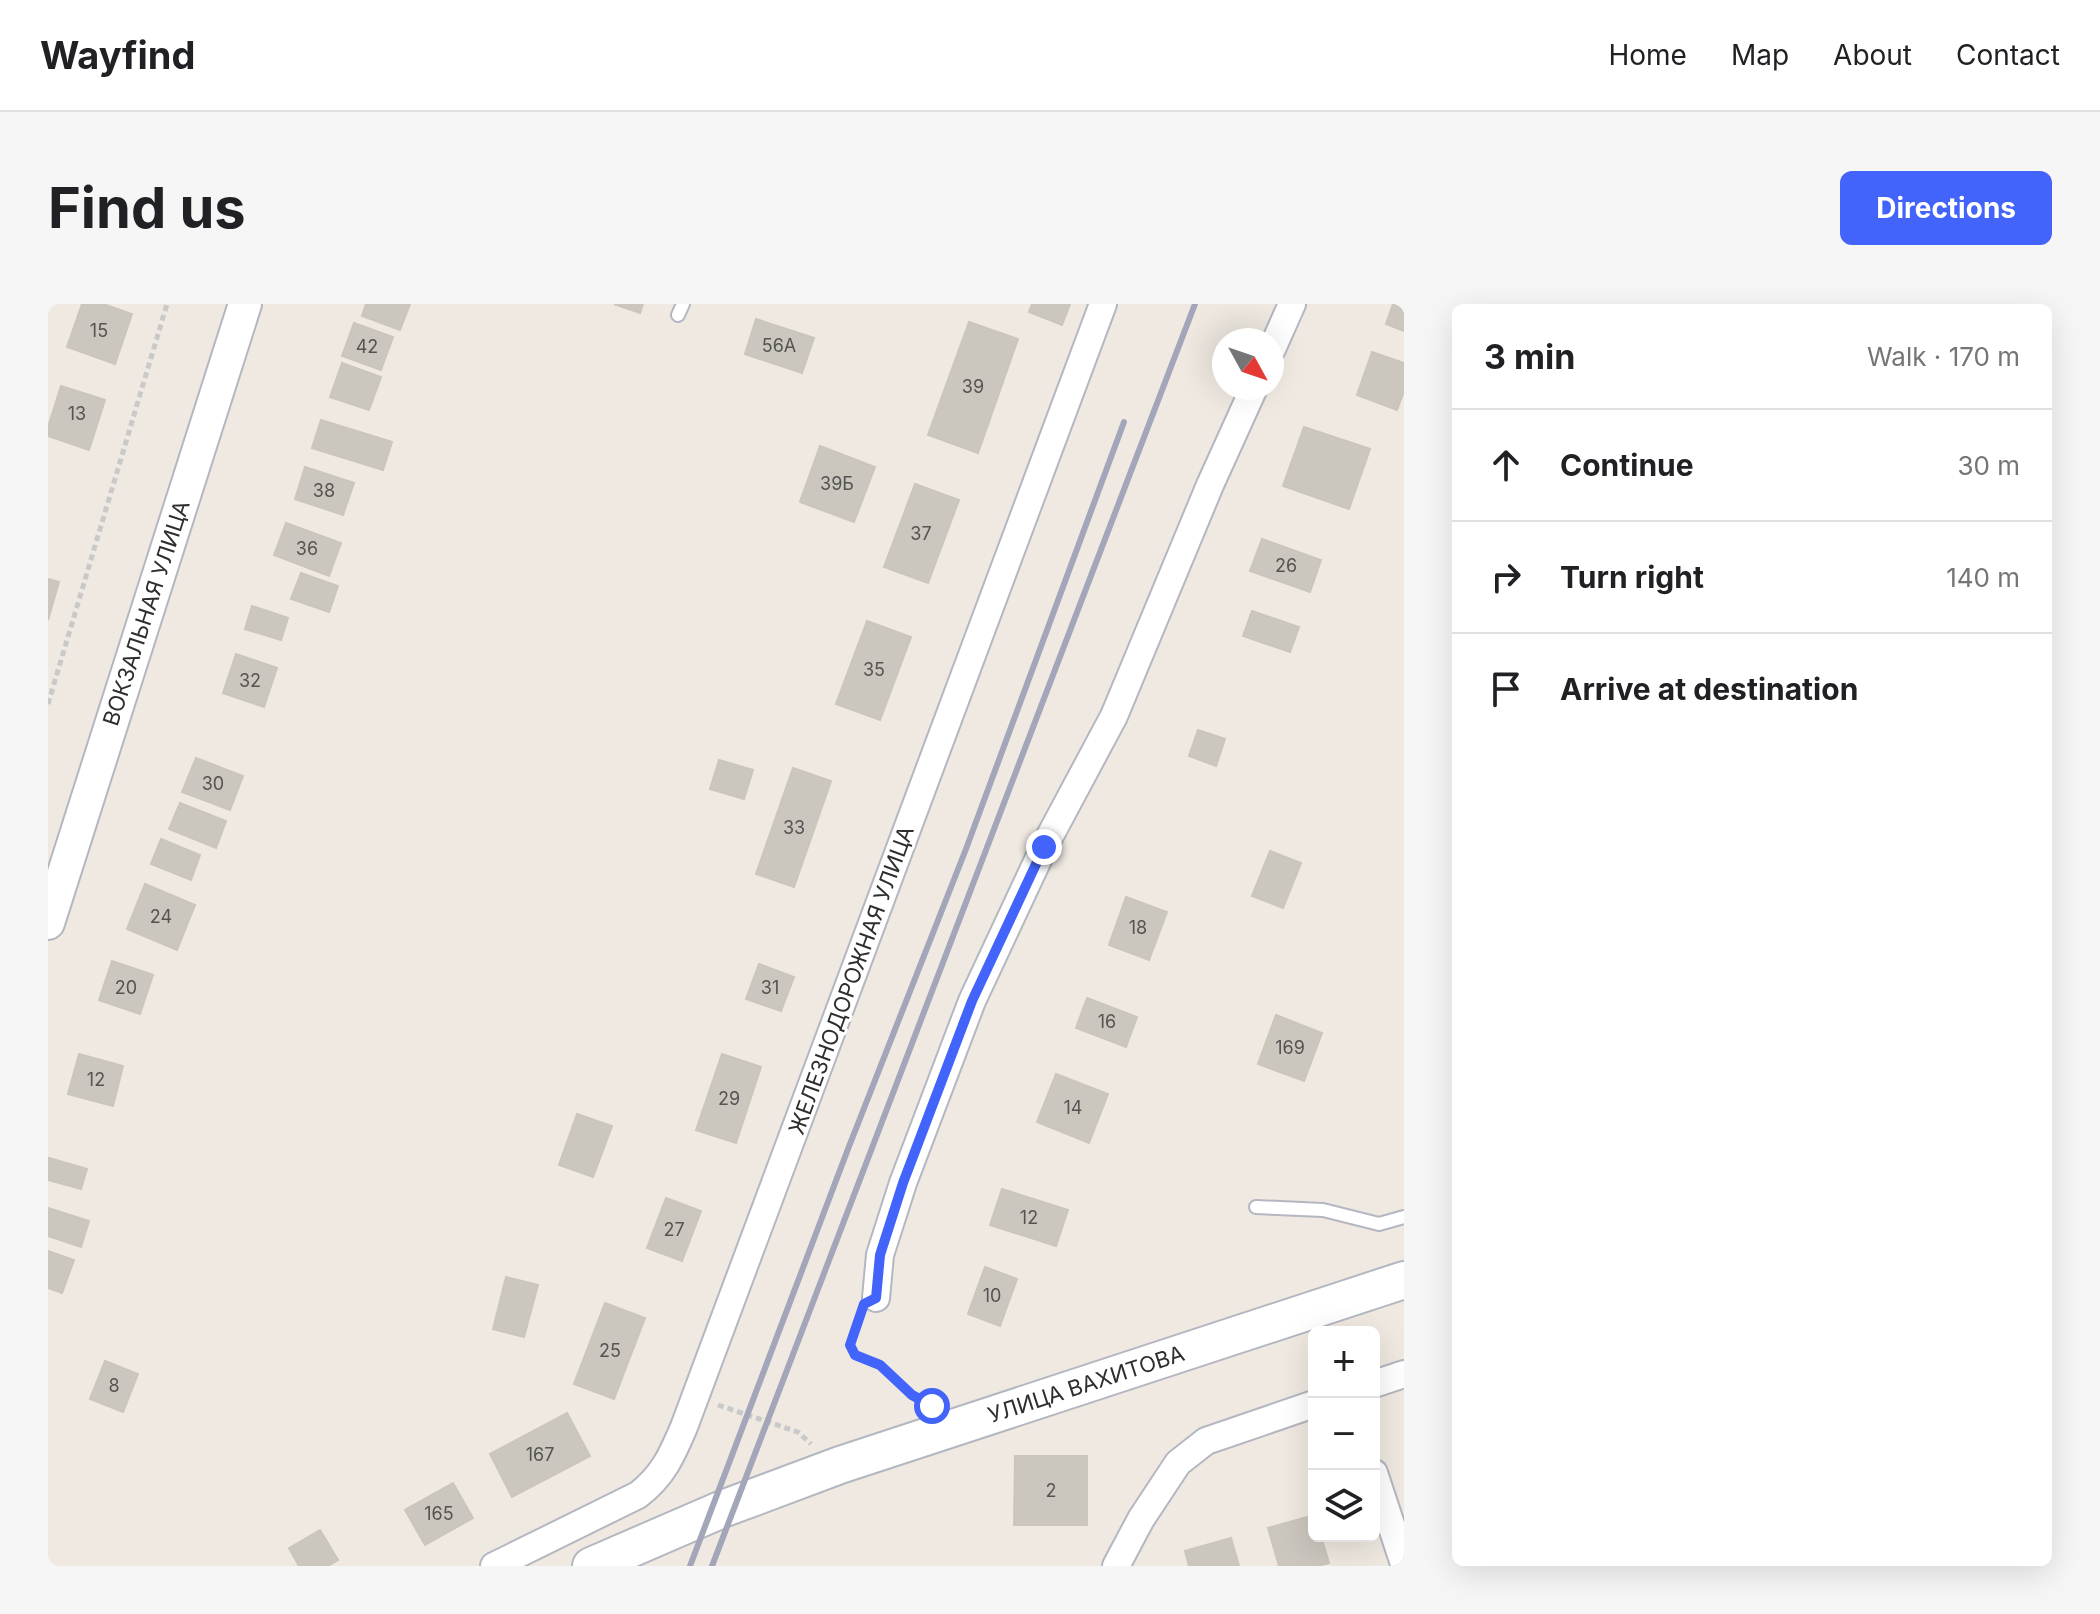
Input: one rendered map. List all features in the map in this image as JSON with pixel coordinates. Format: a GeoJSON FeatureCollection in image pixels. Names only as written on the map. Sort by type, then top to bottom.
{"type":"FeatureCollection","features":[{"type":"Feature","properties":{"kind":"main road","name":"УЛИЦА ВАХИТОВА"},"geometry":{"type":"LineString","coordinates":[[591,1566],[725,1508],[840,1465],[1404,1280]]}},
{"type":"Feature","properties":{"kind":"street","name":"ВОКЗАЛЬНАЯ УЛИЦА"},"geometry":{"type":"LineString","coordinates":[[48,923],[57,865],[245,304]]}},
{"type":"Feature","properties":{"kind":"street","name":"ЖЕЛЕЗНОДОРОЖНАЯ УЛИЦА"},"geometry":{"type":"LineString","coordinates":[[494,1566],[638,1495],[653,1484],[668,1465],[1103,304]]}},
{"type":"Feature","properties":{"kind":"street"},"geometry":{"type":"LineString","coordinates":[[1281,328],[1292,304]]}},
{"type":"Feature","properties":{"kind":"street"},"geometry":{"type":"LineString","coordinates":[[876,1298],[880,1255],[903,1183],[972,1001],[1044,847],[1114,716],[1249,400]]}},
{"type":"Feature","properties":{"kind":"street"},"geometry":{"type":"LineString","coordinates":[[1380,1382],[1404,1374]]}},
{"type":"Feature","properties":{"kind":"street"},"geometry":{"type":"LineString","coordinates":[[1116,1566],[1141,1519],[1178,1463],[1206,1441],[1308,1406]]}},
{"type":"Feature","properties":{"kind":"street"},"geometry":{"type":"LineString","coordinates":[[1380,1491],[1404,1564]]}},
{"type":"Feature","properties":{"kind":"lane"},"geometry":{"type":"LineString","coordinates":[[1256,1207],[1323,1210],[1379,1224],[1404,1217]]}},
{"type":"Feature","properties":{"kind":"path"},"geometry":{"type":"LineString","coordinates":[[48,704],[167,304]]}},
{"type":"Feature","properties":{"kind":"path"},"geometry":{"type":"LineString","coordinates":[[876,1298],[864,1304],[850,1345],[855,1355],[880,1365],[912,1395],[932,1406]]}},
{"type":"Feature","properties":{"kind":"path"},"geometry":{"type":"LineString","coordinates":[[713,1403],[798,1432]]}},
{"type":"Feature","properties":{"kind":"building"},"geometry":{"type":"Polygon","coordinates":[[[82,304],[103,304],[132,314],[115,364],[67,347],[82,304]]]}},
{"type":"Feature","properties":{"kind":"building"},"geometry":{"type":"Polygon","coordinates":[[[366,304],[410,304],[400,330],[362,316],[366,304]]]}},
{"type":"Feature","properties":{"kind":"building"},"geometry":{"type":"Polygon","coordinates":[[[614,304],[643,304],[640,313],[614,304]]]}},
{"type":"Feature","properties":{"kind":"building"},"geometry":{"type":"Polygon","coordinates":[[[1032,304],[1070,304],[1062,325],[1029,312],[1032,304]]]}},
{"type":"Feature","properties":{"kind":"building"},"geometry":{"type":"Polygon","coordinates":[[[1393,304],[1404,304],[1404,331],[1386,324],[1393,304]]]}},
{"type":"Feature","properties":{"kind":"building"},"geometry":{"type":"Polygon","coordinates":[[[756,319],[814,338],[802,373],[745,354],[756,319]]]}},
{"type":"Feature","properties":{"kind":"building"},"geometry":{"type":"Polygon","coordinates":[[[969,322],[1018,339],[978,453],[928,435],[969,322]]]}},
{"type":"Feature","properties":{"kind":"building"},"geometry":{"type":"Polygon","coordinates":[[[354,323],[393,337],[381,370],[342,356],[354,323]]]}},
{"type":"Feature","properties":{"kind":"building"},"geometry":{"type":"Polygon","coordinates":[[[1372,352],[1404,363],[1404,391],[1397,410],[1357,395],[1372,352]]]}},
{"type":"Feature","properties":{"kind":"building"},"geometry":{"type":"Polygon","coordinates":[[[342,363],[381,377],[369,410],[330,397],[342,363]]]}},
{"type":"Feature","properties":{"kind":"building"},"geometry":{"type":"Polygon","coordinates":[[[61,386],[105,400],[89,450],[48,436],[61,386]]]}},
{"type":"Feature","properties":{"kind":"building"},"geometry":{"type":"Polygon","coordinates":[[[321,420],[392,442],[383,470],[312,448],[321,420]]]}},
{"type":"Feature","properties":{"kind":"building"},"geometry":{"type":"Polygon","coordinates":[[[1304,427],[1370,449],[1349,509],[1283,486],[1304,427]]]}},
{"type":"Feature","properties":{"kind":"building"},"geometry":{"type":"Polygon","coordinates":[[[820,446],[875,467],[854,522],[800,502],[820,446]]]}},
{"type":"Feature","properties":{"kind":"building"},"geometry":{"type":"Polygon","coordinates":[[[305,467],[354,483],[343,515],[295,499],[305,467]]]}},
{"type":"Feature","properties":{"kind":"building"},"geometry":{"type":"Polygon","coordinates":[[[915,484],[959,500],[928,583],[884,567],[915,484]]]}},
{"type":"Feature","properties":{"kind":"building"},"geometry":{"type":"Polygon","coordinates":[[[286,523],[341,543],[329,576],[274,555],[286,523]]]}},
{"type":"Feature","properties":{"kind":"building"},"geometry":{"type":"Polygon","coordinates":[[[1262,539],[1321,560],[1310,592],[1250,571],[1262,539]]]}},
{"type":"Feature","properties":{"kind":"building"},"geometry":{"type":"Polygon","coordinates":[[[301,573],[338,586],[329,612],[291,599],[301,573]]]}},
{"type":"Feature","properties":{"kind":"building"},"geometry":{"type":"Polygon","coordinates":[[[48,579],[59,582],[48,620],[48,579]]]}},
{"type":"Feature","properties":{"kind":"building"},"geometry":{"type":"Polygon","coordinates":[[[252,606],[288,618],[281,640],[245,629],[252,606]]]}},
{"type":"Feature","properties":{"kind":"building"},"geometry":{"type":"Polygon","coordinates":[[[1252,611],[1299,627],[1290,652],[1243,636],[1252,611]]]}},
{"type":"Feature","properties":{"kind":"building"},"geometry":{"type":"Polygon","coordinates":[[[867,621],[911,637],[880,720],[836,704],[867,621]]]}},
{"type":"Feature","properties":{"kind":"building"},"geometry":{"type":"Polygon","coordinates":[[[236,654],[277,668],[264,707],[223,693],[236,654]]]}},
{"type":"Feature","properties":{"kind":"building"},"geometry":{"type":"Polygon","coordinates":[[[1198,730],[1225,739],[1216,766],[1189,756],[1198,730]]]}},
{"type":"Feature","properties":{"kind":"building"},"geometry":{"type":"Polygon","coordinates":[[[196,758],[243,776],[230,810],[182,792],[196,758]]]}},
{"type":"Feature","properties":{"kind":"building"},"geometry":{"type":"Polygon","coordinates":[[[719,760],[753,770],[744,799],[710,789],[719,760]]]}},
{"type":"Feature","properties":{"kind":"building"},"geometry":{"type":"Polygon","coordinates":[[[793,768],[831,781],[794,887],[756,874],[793,768]]]}},
{"type":"Feature","properties":{"kind":"building"},"geometry":{"type":"Polygon","coordinates":[[[180,803],[226,821],[216,848],[169,829],[180,803]]]}},
{"type":"Feature","properties":{"kind":"building"},"geometry":{"type":"Polygon","coordinates":[[[161,839],[200,855],[191,880],[151,864],[161,839]]]}},
{"type":"Feature","properties":{"kind":"building"},"geometry":{"type":"Polygon","coordinates":[[[1270,851],[1301,863],[1283,908],[1252,896],[1270,851]]]}},
{"type":"Feature","properties":{"kind":"building"},"geometry":{"type":"Polygon","coordinates":[[[145,884],[195,905],[177,950],[127,929],[145,884]]]}},
{"type":"Feature","properties":{"kind":"building"},"geometry":{"type":"Polygon","coordinates":[[[1126,897],[1167,912],[1149,960],[1109,945],[1126,897]]]}},
{"type":"Feature","properties":{"kind":"building"},"geometry":{"type":"Polygon","coordinates":[[[112,961],[153,975],[140,1014],[99,1000],[112,961]]]}},
{"type":"Feature","properties":{"kind":"building"},"geometry":{"type":"Polygon","coordinates":[[[759,964],[794,977],[781,1011],[746,999],[759,964]]]}},
{"type":"Feature","properties":{"kind":"building"},"geometry":{"type":"Polygon","coordinates":[[[1087,998],[1137,1017],[1126,1047],[1076,1028],[1087,998]]]}},
{"type":"Feature","properties":{"kind":"building"},"geometry":{"type":"Polygon","coordinates":[[[1276,1015],[1322,1033],[1304,1081],[1258,1064],[1276,1015]]]}},
{"type":"Feature","properties":{"kind":"building"},"geometry":{"type":"Polygon","coordinates":[[[79,1054],[123,1066],[113,1106],[68,1094],[79,1054]]]}},
{"type":"Feature","properties":{"kind":"building"},"geometry":{"type":"Polygon","coordinates":[[[722,1054],[761,1067],[736,1143],[696,1130],[722,1054]]]}},
{"type":"Feature","properties":{"kind":"building"},"geometry":{"type":"Polygon","coordinates":[[[1056,1074],[1108,1094],[1089,1143],[1037,1122],[1056,1074]]]}},
{"type":"Feature","properties":{"kind":"building"},"geometry":{"type":"Polygon","coordinates":[[[577,1114],[612,1126],[593,1177],[559,1165],[577,1114]]]}},
{"type":"Feature","properties":{"kind":"building"},"geometry":{"type":"Polygon","coordinates":[[[49,1158],[87,1169],[81,1189],[48,1180],[49,1158]]]}},
{"type":"Feature","properties":{"kind":"building"},"geometry":{"type":"Polygon","coordinates":[[[1002,1189],[1068,1210],[1056,1246],[990,1225],[1002,1189]]]}},
{"type":"Feature","properties":{"kind":"building"},"geometry":{"type":"Polygon","coordinates":[[[666,1198],[701,1211],[682,1261],[647,1248],[666,1198]]]}},
{"type":"Feature","properties":{"kind":"building"},"geometry":{"type":"Polygon","coordinates":[[[48,1208],[89,1221],[81,1247],[48,1236],[48,1208]]]}},
{"type":"Feature","properties":{"kind":"building"},"geometry":{"type":"Polygon","coordinates":[[[48,1251],[74,1260],[62,1293],[48,1288],[48,1251]]]}},
{"type":"Feature","properties":{"kind":"building"},"geometry":{"type":"Polygon","coordinates":[[[985,1267],[1017,1279],[1000,1326],[968,1314],[985,1267]]]}},
{"type":"Feature","properties":{"kind":"building"},"geometry":{"type":"Polygon","coordinates":[[[506,1277],[538,1285],[524,1337],[493,1329],[506,1277]]]}},
{"type":"Feature","properties":{"kind":"building"},"geometry":{"type":"Polygon","coordinates":[[[605,1303],[645,1318],[614,1399],[574,1384],[605,1303]]]}},
{"type":"Feature","properties":{"kind":"building"},"geometry":{"type":"Polygon","coordinates":[[[105,1361],[138,1374],[123,1412],[90,1399],[105,1361]]]}},
{"type":"Feature","properties":{"kind":"building"},"geometry":{"type":"Polygon","coordinates":[[[567,1413],[590,1456],[512,1497],[490,1454],[567,1413]]]}},
{"type":"Feature","properties":{"kind":"building"},"geometry":{"type":"Polygon","coordinates":[[[1015,1456],[1087,1456],[1087,1525],[1014,1525],[1015,1456]]]}},
{"type":"Feature","properties":{"kind":"building"},"geometry":{"type":"Polygon","coordinates":[[[453,1483],[473,1518],[425,1545],[405,1510],[453,1483]]]}},
{"type":"Feature","properties":{"kind":"building"},"geometry":{"type":"Polygon","coordinates":[[[1308,1517],[1308,1542],[1323,1542],[1329,1563],[1279,1566],[1268,1528],[1308,1517]]]}},
{"type":"Feature","properties":{"kind":"building"},"geometry":{"type":"Polygon","coordinates":[[[320,1530],[338,1560],[328,1566],[299,1566],[289,1548],[320,1530]]]}},
{"type":"Feature","properties":{"kind":"building"},"geometry":{"type":"Polygon","coordinates":[[[1231,1538],[1239,1566],[1189,1566],[1185,1551],[1231,1538]]]}},
{"type":"Feature","properties":{"kind":"railway"},"geometry":{"type":"LineString","coordinates":[[712,1566],[1195,304]]}},
{"type":"Feature","properties":{"kind":"railway"},"geometry":{"type":"LineString","coordinates":[[690,1566],[966,849],[1124,422]]}},
{"type":"Feature","properties":{"kind":"route"},"geometry":{"type":"LineString","coordinates":[[932,1406],[912,1395],[880,1365],[855,1355],[850,1345],[864,1304],[876,1298],[880,1255],[903,1183],[972,1001],[1044,847]]}}]}
